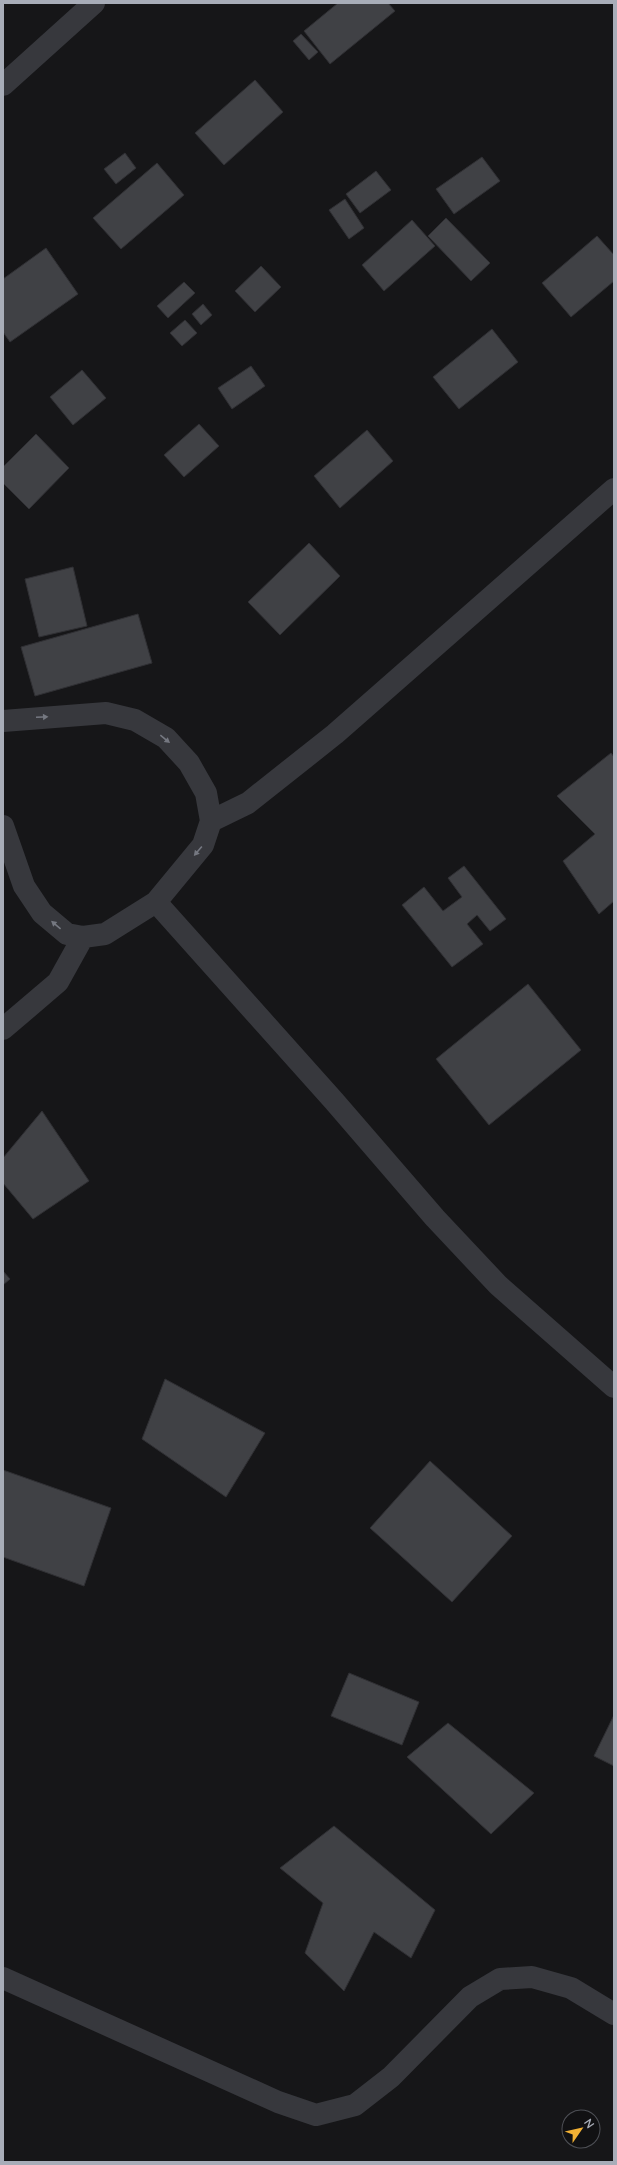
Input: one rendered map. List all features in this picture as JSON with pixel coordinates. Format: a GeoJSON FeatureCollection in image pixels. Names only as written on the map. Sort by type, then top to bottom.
{"type":"FeatureCollection","features":[{"type":"Feature","properties":{"kind":"street"},"geometry":{"type":"LineString","coordinates":[[3,84],[94,3]]}},
{"type":"Feature","properties":{"kind":"street"},"geometry":{"type":"LineString","coordinates":[[210,821],[248,803],[335,734],[614,490]]}},
{"type":"Feature","properties":{"kind":"street"},"geometry":{"type":"LineString","coordinates":[[3,721],[106,713],[135,720],[166,738],[189,763],[206,793],[210,821],[203,845],[156,902],[105,934],[83,937],[67,934],[42,913],[24,886],[3,826]]}},
{"type":"Feature","properties":{"kind":"street"},"geometry":{"type":"LineString","coordinates":[[156,902],[334,1101],[435,1218],[498,1285],[578,1358],[614,1388]]}},
{"type":"Feature","properties":{"kind":"street"},"geometry":{"type":"LineString","coordinates":[[3,1029],[58,982],[83,937]]}},
{"type":"Feature","properties":{"kind":"street"},"geometry":{"type":"LineString","coordinates":[[3,1978],[278,2102],[316,2115],[354,2105],[391,2077],[470,1997],[500,1979],[532,1977],[571,1988],[614,2014]]}},
{"type":"Feature","properties":{"kind":"building"},"geometry":{"type":"Polygon","coordinates":[[[338,3],[388,3],[395,11],[330,64],[304,31],[338,3]]]}},
{"type":"Feature","properties":{"kind":"building"},"geometry":{"type":"Polygon","coordinates":[[[301,34],[318,52],[309,60],[293,41],[301,34]]]}},
{"type":"Feature","properties":{"kind":"building"},"geometry":{"type":"Polygon","coordinates":[[[255,80],[283,112],[224,165],[195,133],[255,80]]]}},
{"type":"Feature","properties":{"kind":"building"},"geometry":{"type":"Polygon","coordinates":[[[125,153],[136,168],[116,184],[104,169],[125,153]]]}},
{"type":"Feature","properties":{"kind":"building"},"geometry":{"type":"Polygon","coordinates":[[[482,157],[500,181],[454,214],[436,189],[482,157]]]}},
{"type":"Feature","properties":{"kind":"building"},"geometry":{"type":"Polygon","coordinates":[[[157,163],[184,195],[121,249],[93,218],[157,163]]]}},
{"type":"Feature","properties":{"kind":"building"},"geometry":{"type":"Polygon","coordinates":[[[376,171],[391,190],[360,213],[346,194],[376,171]]]}},
{"type":"Feature","properties":{"kind":"building"},"geometry":{"type":"Polygon","coordinates":[[[345,199],[364,228],[349,239],[329,210],[345,199]]]}},
{"type":"Feature","properties":{"kind":"building"},"geometry":{"type":"Polygon","coordinates":[[[446,218],[490,263],[471,281],[428,236],[446,218]]]}},
{"type":"Feature","properties":{"kind":"building"},"geometry":{"type":"Polygon","coordinates":[[[412,220],[435,246],[384,291],[362,265],[412,220]]]}},
{"type":"Feature","properties":{"kind":"building"},"geometry":{"type":"Polygon","coordinates":[[[597,236],[614,255],[614,281],[571,317],[542,283],[597,236]]]}},
{"type":"Feature","properties":{"kind":"building"},"geometry":{"type":"Polygon","coordinates":[[[46,248],[78,294],[10,342],[3,332],[3,279],[46,248]]]}},
{"type":"Feature","properties":{"kind":"building"},"geometry":{"type":"Polygon","coordinates":[[[261,266],[281,287],[255,312],[235,291],[261,266]]]}},
{"type":"Feature","properties":{"kind":"building"},"geometry":{"type":"Polygon","coordinates":[[[184,282],[195,293],[168,318],[157,306],[184,282]]]}},
{"type":"Feature","properties":{"kind":"building"},"geometry":{"type":"Polygon","coordinates":[[[203,304],[212,315],[201,325],[192,314],[203,304]]]}},
{"type":"Feature","properties":{"kind":"building"},"geometry":{"type":"Polygon","coordinates":[[[185,320],[197,333],[182,346],[170,333],[185,320]]]}},
{"type":"Feature","properties":{"kind":"building"},"geometry":{"type":"Polygon","coordinates":[[[492,329],[518,362],[459,409],[433,377],[492,329]]]}},
{"type":"Feature","properties":{"kind":"building"},"geometry":{"type":"Polygon","coordinates":[[[251,366],[265,386],[232,409],[218,388],[251,366]]]}},
{"type":"Feature","properties":{"kind":"building"},"geometry":{"type":"Polygon","coordinates":[[[82,370],[106,398],[73,425],[50,397],[82,370]]]}},
{"type":"Feature","properties":{"kind":"building"},"geometry":{"type":"Polygon","coordinates":[[[199,424],[219,446],[184,477],[164,455],[199,424]]]}},
{"type":"Feature","properties":{"kind":"building"},"geometry":{"type":"Polygon","coordinates":[[[367,430],[393,461],[340,508],[314,476],[367,430]]]}},
{"type":"Feature","properties":{"kind":"building"},"geometry":{"type":"Polygon","coordinates":[[[36,434],[69,468],[29,509],[3,483],[3,467],[36,434]]]}},
{"type":"Feature","properties":{"kind":"building"},"geometry":{"type":"Polygon","coordinates":[[[309,543],[340,576],[280,635],[248,602],[309,543]]]}},
{"type":"Feature","properties":{"kind":"building"},"geometry":{"type":"Polygon","coordinates":[[[73,567],[87,626],[39,637],[25,579],[73,567]]]}},
{"type":"Feature","properties":{"kind":"building"},"geometry":{"type":"Polygon","coordinates":[[[138,614],[152,663],[35,696],[21,647],[138,614]]]}},
{"type":"Feature","properties":{"kind":"building"},"geometry":{"type":"Polygon","coordinates":[[[611,753],[614,757],[614,901],[599,914],[563,861],[595,834],[557,796],[611,753]]]}},
{"type":"Feature","properties":{"kind":"building"},"geometry":{"type":"Polygon","coordinates":[[[464,866],[506,919],[490,931],[477,915],[467,924],[483,944],[452,967],[402,905],[424,887],[443,911],[462,897],[448,878],[464,866]]]}},
{"type":"Feature","properties":{"kind":"building"},"geometry":{"type":"Polygon","coordinates":[[[528,984],[581,1050],[489,1125],[436,1059],[528,984]]]}},
{"type":"Feature","properties":{"kind":"building"},"geometry":{"type":"Polygon","coordinates":[[[42,1111],[89,1181],[33,1219],[3,1183],[3,1158],[42,1111]]]}},
{"type":"Feature","properties":{"kind":"building"},"geometry":{"type":"Polygon","coordinates":[[[3,1271],[10,1279],[3,1285],[3,1271]]]}},
{"type":"Feature","properties":{"kind":"building"},"geometry":{"type":"Polygon","coordinates":[[[165,1379],[265,1433],[226,1497],[142,1439],[165,1379]]]}},
{"type":"Feature","properties":{"kind":"building"},"geometry":{"type":"Polygon","coordinates":[[[430,1461],[512,1536],[452,1602],[370,1528],[430,1461]]]}},
{"type":"Feature","properties":{"kind":"building"},"geometry":{"type":"Polygon","coordinates":[[[3,1470],[111,1508],[84,1586],[3,1557],[3,1470]]]}},
{"type":"Feature","properties":{"kind":"building"},"geometry":{"type":"Polygon","coordinates":[[[349,1673],[419,1702],[402,1745],[331,1716],[349,1673]]]}},
{"type":"Feature","properties":{"kind":"building"},"geometry":{"type":"Polygon","coordinates":[[[614,1715],[614,1766],[594,1756],[614,1715]]]}},
{"type":"Feature","properties":{"kind":"building"},"geometry":{"type":"Polygon","coordinates":[[[448,1723],[534,1793],[491,1834],[407,1757],[448,1723]]]}},
{"type":"Feature","properties":{"kind":"building"},"geometry":{"type":"Polygon","coordinates":[[[334,1826],[435,1910],[411,1958],[374,1932],[344,1991],[305,1953],[323,1903],[280,1868],[334,1826]]]}}]}
